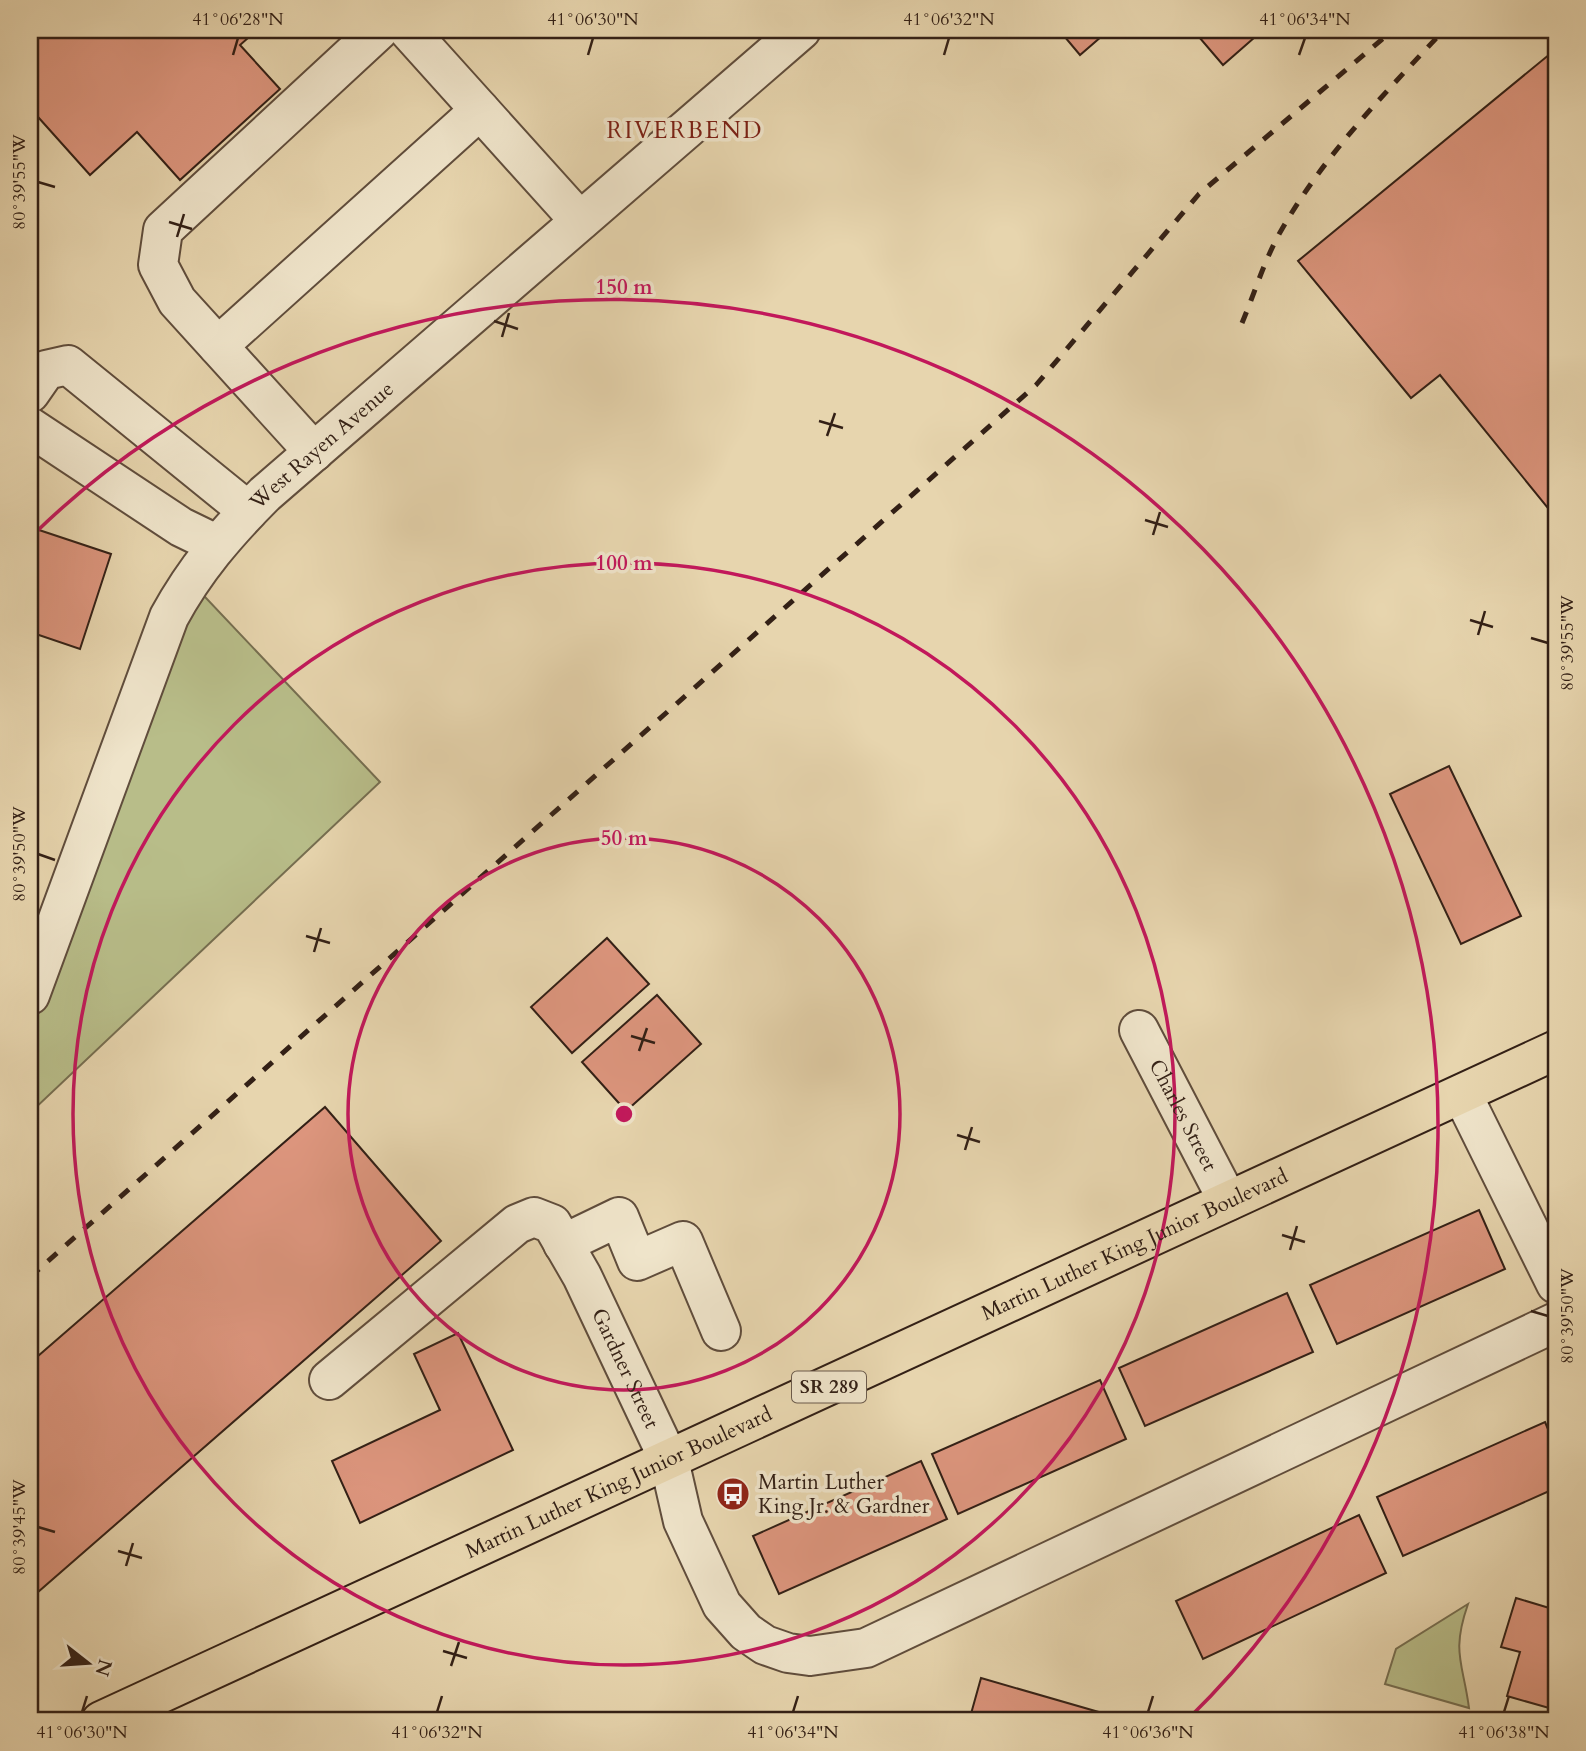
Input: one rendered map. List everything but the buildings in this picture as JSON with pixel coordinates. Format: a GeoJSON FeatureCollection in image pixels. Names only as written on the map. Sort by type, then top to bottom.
{"type":"FeatureCollection","features":[{"type":"Feature","properties":{"kind":"main road","name":"Martin Luther King Junior Boulevard"},"geometry":{"type":"LineString","coordinates":[[101,1721],[1556,1050]]}},
{"type":"Feature","properties":{"kind":"street"},"geometry":{"type":"LineString","coordinates":[[314,452],[177,301],[158,265],[163,230],[379,30]]}},
{"type":"Feature","properties":{"kind":"street"},"geometry":{"type":"LineString","coordinates":[[408,30],[580,221]]}},
{"type":"Feature","properties":{"kind":"street","name":"West Rayen Avenue"},"geometry":{"type":"LineString","coordinates":[[31,989],[169,617],[189,580],[216,544],[248,511],[314,452],[801,30]]}},
{"type":"Feature","properties":{"kind":"street"},"geometry":{"type":"LineString","coordinates":[[218,346],[480,110]]}},
{"type":"Feature","properties":{"kind":"street"},"geometry":{"type":"LineString","coordinates":[[30,393],[46,370],[68,365],[248,511]]}},
{"type":"Feature","properties":{"kind":"street"},"geometry":{"type":"LineString","coordinates":[[30,427],[181,527],[216,544]]}},
{"type":"Feature","properties":{"kind":"street","name":"Charles Street"},"geometry":{"type":"LineString","coordinates":[[1139,1030],[1228,1201]]}},
{"type":"Feature","properties":{"kind":"street"},"geometry":{"type":"LineString","coordinates":[[1462,1094],[1556,1284]]}},
{"type":"Feature","properties":{"kind":"street","name":"Gardner Street"},"geometry":{"type":"LineString","coordinates":[[330,1380],[517,1224],[534,1217],[552,1224],[582,1276],[669,1460],[683,1521],[722,1605],[746,1632],[765,1645],[810,1656],[866,1648],[1556,1322]]}},
{"type":"Feature","properties":{"kind":"street"},"geometry":{"type":"LineString","coordinates":[[563,1244],[619,1217],[637,1261],[683,1241],[721,1331]]}},
{"type":"Feature","properties":{"kind":"green space"},"geometry":{"type":"Polygon","coordinates":[[[189,580],[380,782],[30,1113],[30,995],[189,580]]]}},
{"type":"Feature","properties":{"kind":"green space"},"geometry":{"type":"Polygon","coordinates":[[[1468,1604],[1459,1646],[1469,1708],[1385,1684],[1396,1649],[1468,1604]]]}},
{"type":"Feature","properties":{"kind":"railway"},"geometry":{"type":"LineString","coordinates":[[30,1277],[1036,385],[1199,194],[1393,30]]}},
{"type":"Feature","properties":{"kind":"railway"},"geometry":{"type":"LineString","coordinates":[[1242,323],[1270,252],[1317,175],[1357,125],[1444,30]]}},
{"type":"Feature","properties":{"kind":"place","name":"Martin Luther King Jr. & Gardner"},"geometry":{"type":"Point","coordinates":[733,1494]}},
{"type":"Feature","properties":{"kind":"district","name":"RIVERBEND"},"geometry":{"type":"Point","coordinates":[685,130]}}]}
